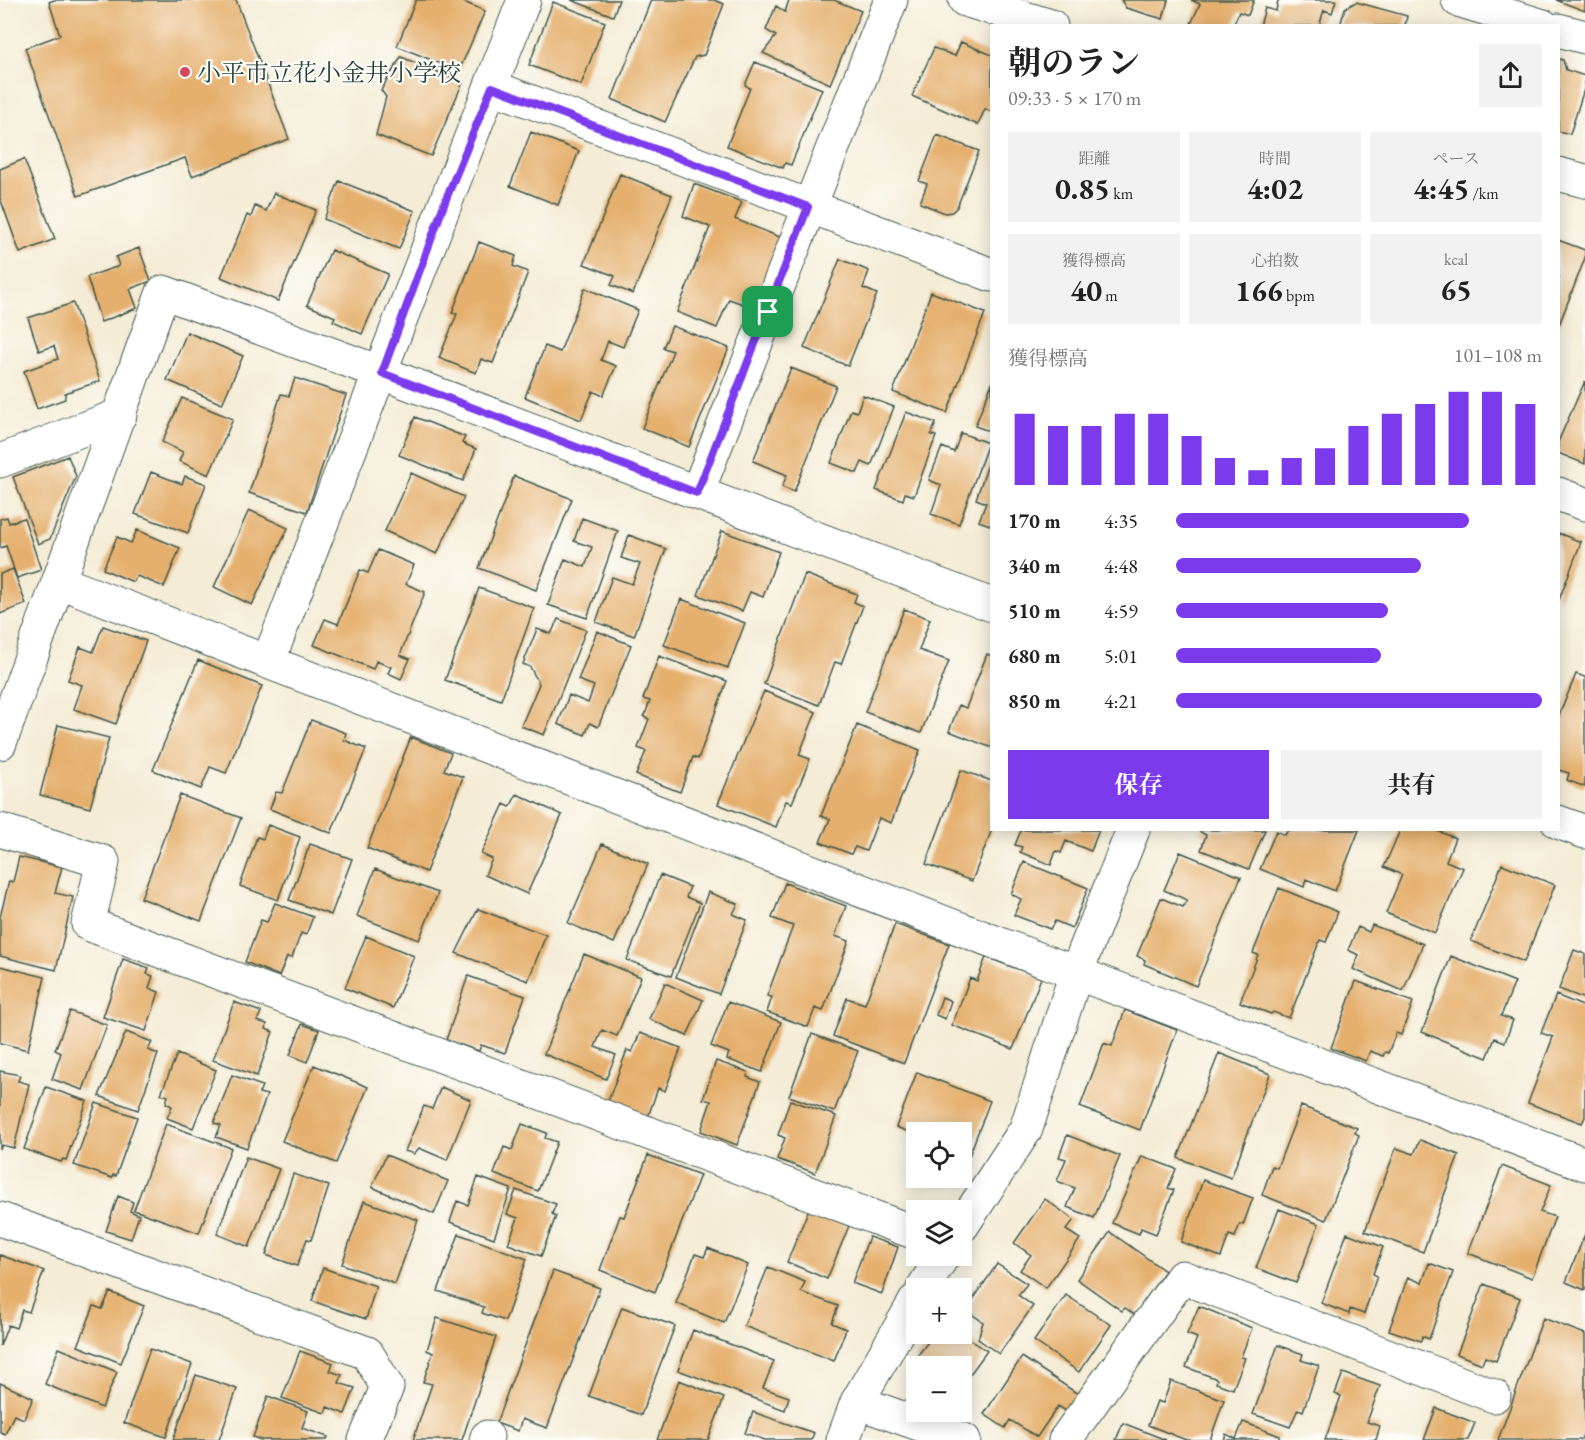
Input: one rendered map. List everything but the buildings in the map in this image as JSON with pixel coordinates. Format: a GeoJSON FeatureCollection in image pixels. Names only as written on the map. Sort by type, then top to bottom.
{"type":"FeatureCollection","features":[{"type":"Feature","properties":{"kind":"street"},"geometry":{"type":"LineString","coordinates":[[268,662],[382,373],[446,199],[492,87],[524,0]]}},
{"type":"Feature","properties":{"kind":"street"},"geometry":{"type":"LineString","coordinates":[[697,493],[891,0]]}},
{"type":"Feature","properties":{"kind":"street"},"geometry":{"type":"LineString","coordinates":[[966,0],[1044,24]]}},
{"type":"Feature","properties":{"kind":"street"},"geometry":{"type":"LineString","coordinates":[[1458,0],[1536,24]]}},
{"type":"Feature","properties":{"kind":"street"},"geometry":{"type":"LineString","coordinates":[[1560,31],[1585,37]]}},
{"type":"Feature","properties":{"kind":"street"},"geometry":{"type":"LineString","coordinates":[[492,87],[990,274]]}},
{"type":"Feature","properties":{"kind":"street"},"geometry":{"type":"LineString","coordinates":[[1560,175],[1585,181]]}},
{"type":"Feature","properties":{"kind":"street"},"geometry":{"type":"LineString","coordinates":[[0,743],[163,292],[990,604]]}},
{"type":"Feature","properties":{"kind":"street"},"geometry":{"type":"LineString","coordinates":[[0,461],[120,415]]}},
{"type":"Feature","properties":{"kind":"street"},"geometry":{"type":"LineString","coordinates":[[1560,495],[1585,504]]}},
{"type":"Feature","properties":{"kind":"street"},"geometry":{"type":"LineString","coordinates":[[60,582],[1076,973],[1585,1164]]}},
{"type":"Feature","properties":{"kind":"street"},"geometry":{"type":"LineString","coordinates":[[1560,823],[1585,832]]}},
{"type":"Feature","properties":{"kind":"street"},"geometry":{"type":"LineString","coordinates":[[0,830],[103,862],[88,924],[906,1229]]}},
{"type":"Feature","properties":{"kind":"street"},"geometry":{"type":"LineString","coordinates":[[972,1211],[1026,1129],[1076,973],[1134,831]]}},
{"type":"Feature","properties":{"kind":"street"},"geometry":{"type":"LineString","coordinates":[[0,1219],[367,1353],[387,1386],[365,1440]]}},
{"type":"Feature","properties":{"kind":"street"},"geometry":{"type":"LineString","coordinates":[[1065,1440],[1182,1277],[1494,1396]]}},
{"type":"Feature","properties":{"kind":"street"},"geometry":{"type":"LineString","coordinates":[[843,1440],[857,1402],[906,1317]]}},
{"type":"Feature","properties":{"kind":"street"},"geometry":{"type":"LineString","coordinates":[[857,1402],[964,1440]]}},
{"type":"Feature","properties":{"kind":"place","name":"小平市立花小金井小学校"},"geometry":{"type":"Point","coordinates":[185,72]}},
{"type":"Feature","properties":{"kind":"route"},"geometry":{"type":"LineString","coordinates":[[492,87],[808,207],[768,312],[697,493],[382,373],[446,199],[492,87]]}}]}
